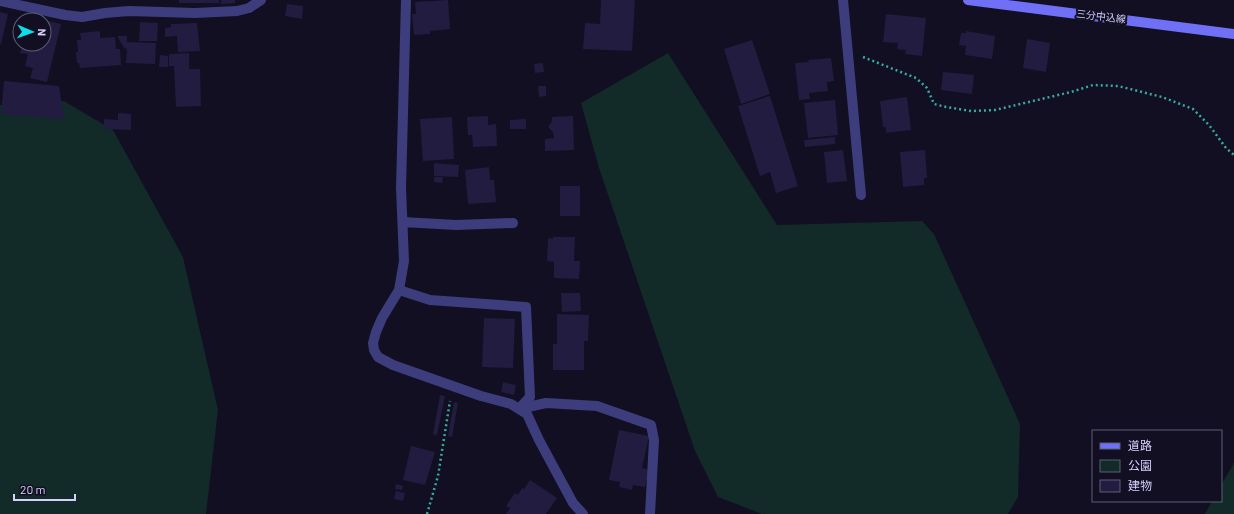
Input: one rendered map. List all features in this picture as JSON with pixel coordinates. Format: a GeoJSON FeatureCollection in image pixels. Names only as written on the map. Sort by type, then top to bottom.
{"type":"FeatureCollection","features":[{"type":"Feature","properties":{"kind":"main road","name":"三分中込線"},"geometry":{"type":"LineString","coordinates":[[968,0],[1234,34]]}},
{"type":"Feature","properties":{"kind":"street"},"geometry":{"type":"LineString","coordinates":[[0,1],[65,15],[82,17],[129,11],[195,13],[237,11],[249,8],[261,0]]}},
{"type":"Feature","properties":{"kind":"street"},"geometry":{"type":"LineString","coordinates":[[406,0],[401,188],[404,261],[399,290],[382,318],[376,332],[373,343],[374,350],[378,357],[383,360],[480,396],[506,403],[527,414],[539,440],[573,503],[583,514]]}},
{"type":"Feature","properties":{"kind":"street"},"geometry":{"type":"LineString","coordinates":[[843,0],[861,195]]}},
{"type":"Feature","properties":{"kind":"street"},"geometry":{"type":"LineString","coordinates":[[403,222],[456,225],[513,223]]}},
{"type":"Feature","properties":{"kind":"street"},"geometry":{"type":"LineString","coordinates":[[399,290],[430,300],[526,307],[530,397],[519,409]]}},
{"type":"Feature","properties":{"kind":"street"},"geometry":{"type":"LineString","coordinates":[[519,409],[546,403],[597,406],[651,425],[654,440],[650,514]]}},
{"type":"Feature","properties":{"kind":"path"},"geometry":{"type":"LineString","coordinates":[[847,50],[916,78],[928,88],[934,104],[971,111],[995,110],[1071,92],[1093,85],[1118,86],[1162,97],[1194,109],[1209,125],[1226,148],[1234,154]]}},
{"type":"Feature","properties":{"kind":"path"},"geometry":{"type":"LineString","coordinates":[[428,514],[438,476],[453,386]]}},
{"type":"Feature","properties":{"kind":"green space"},"geometry":{"type":"Polygon","coordinates":[[[668,53],[777,225],[922,221],[934,234],[1020,424],[1018,497],[1008,514],[762,514],[718,497],[695,451],[599,168],[581,103],[668,53]]]}},
{"type":"Feature","properties":{"kind":"green space"},"geometry":{"type":"Polygon","coordinates":[[[64,101],[113,130],[183,257],[218,410],[206,514],[0,514],[0,105],[64,101]]]}},
{"type":"Feature","properties":{"kind":"green space"},"geometry":{"type":"Polygon","coordinates":[[[1234,463],[1234,514],[1205,514],[1211,502],[1222,502],[1222,483],[1234,463]]]}},
{"type":"Feature","properties":{"kind":"building"},"geometry":{"type":"Polygon","coordinates":[[[179,0],[219,0],[219,3],[179,3],[179,0]]]}},
{"type":"Feature","properties":{"kind":"building"},"geometry":{"type":"Polygon","coordinates":[[[221,0],[235,0],[235,3],[221,4],[221,0]]]}},
{"type":"Feature","properties":{"kind":"building"},"geometry":{"type":"Polygon","coordinates":[[[448,0],[450,29],[430,31],[430,34],[414,35],[412,14],[416,14],[415,2],[448,0]]]}},
{"type":"Feature","properties":{"kind":"building"},"geometry":{"type":"Polygon","coordinates":[[[601,0],[635,0],[632,51],[583,49],[585,23],[600,24],[601,0]]]}},
{"type":"Feature","properties":{"kind":"building"},"geometry":{"type":"Polygon","coordinates":[[[287,4],[303,6],[302,19],[285,16],[287,4]]]}},
{"type":"Feature","properties":{"kind":"building"},"geometry":{"type":"Polygon","coordinates":[[[0,12],[8,14],[1,44],[0,44],[0,12]]]}},
{"type":"Feature","properties":{"kind":"building"},"geometry":{"type":"Polygon","coordinates":[[[886,14],[926,18],[922,56],[905,54],[906,50],[897,49],[898,43],[883,42],[886,14]]]}},
{"type":"Feature","properties":{"kind":"building"},"geometry":{"type":"Polygon","coordinates":[[[52,22],[61,24],[47,82],[30,78],[33,68],[25,66],[28,54],[20,53],[52,52],[52,22]]]}},
{"type":"Feature","properties":{"kind":"building"},"geometry":{"type":"Polygon","coordinates":[[[140,22],[158,23],[157,41],[139,41],[140,22]]]}},
{"type":"Feature","properties":{"kind":"building"},"geometry":{"type":"Polygon","coordinates":[[[197,23],[200,51],[178,52],[177,36],[165,37],[165,28],[171,27],[171,24],[197,23]]]}},
{"type":"Feature","properties":{"kind":"building"},"geometry":{"type":"Polygon","coordinates":[[[100,31],[100,38],[115,37],[116,49],[120,49],[121,65],[80,68],[79,63],[77,63],[76,52],[78,52],[77,40],[81,40],[80,33],[100,31]]]}},
{"type":"Feature","properties":{"kind":"building"},"geometry":{"type":"Polygon","coordinates":[[[966,31],[995,36],[992,59],[965,55],[966,46],[959,45],[961,33],[966,33],[966,31]]]}},
{"type":"Feature","properties":{"kind":"building"},"geometry":{"type":"Polygon","coordinates":[[[117,36],[127,36],[127,42],[156,43],[155,64],[126,63],[127,49],[124,48],[117,36]]]}},
{"type":"Feature","properties":{"kind":"building"},"geometry":{"type":"Polygon","coordinates":[[[1027,39],[1050,43],[1046,72],[1023,68],[1027,39]]]}},
{"type":"Feature","properties":{"kind":"building"},"geometry":{"type":"Polygon","coordinates":[[[752,40],[770,94],[741,104],[724,49],[752,40]]]}},
{"type":"Feature","properties":{"kind":"building"},"geometry":{"type":"Polygon","coordinates":[[[189,53],[189,69],[200,69],[201,106],[176,107],[174,66],[169,66],[169,54],[189,53]]]}},
{"type":"Feature","properties":{"kind":"building"},"geometry":{"type":"Polygon","coordinates":[[[160,55],[168,56],[168,67],[159,67],[160,55]]]}},
{"type":"Feature","properties":{"kind":"building"},"geometry":{"type":"Polygon","coordinates":[[[831,58],[834,81],[827,82],[828,91],[809,93],[810,99],[799,100],[795,63],[831,58]]]}},
{"type":"Feature","properties":{"kind":"building"},"geometry":{"type":"Polygon","coordinates":[[[543,63],[544,72],[535,73],[534,64],[543,63]]]}},
{"type":"Feature","properties":{"kind":"building"},"geometry":{"type":"Polygon","coordinates":[[[943,72],[974,75],[972,94],[941,90],[943,72]]]}},
{"type":"Feature","properties":{"kind":"building"},"geometry":{"type":"Polygon","coordinates":[[[4,81],[59,86],[64,119],[1,114],[4,81]]]}},
{"type":"Feature","properties":{"kind":"building"},"geometry":{"type":"Polygon","coordinates":[[[538,86],[546,86],[546,96],[539,97],[538,86]]]}},
{"type":"Feature","properties":{"kind":"building"},"geometry":{"type":"Polygon","coordinates":[[[770,96],[798,186],[776,193],[770,172],[760,176],[738,106],[770,96]]]}},
{"type":"Feature","properties":{"kind":"building"},"geometry":{"type":"Polygon","coordinates":[[[907,97],[911,130],[886,133],[886,127],[883,127],[880,101],[907,97]]]}},
{"type":"Feature","properties":{"kind":"building"},"geometry":{"type":"Polygon","coordinates":[[[835,100],[838,135],[808,138],[804,103],[835,100]]]}},
{"type":"Feature","properties":{"kind":"building"},"geometry":{"type":"Polygon","coordinates":[[[118,113],[131,114],[131,130],[104,129],[104,119],[118,120],[118,113]]]}},
{"type":"Feature","properties":{"kind":"building"},"geometry":{"type":"Polygon","coordinates":[[[488,116],[488,125],[496,124],[497,146],[473,147],[472,135],[468,135],[467,117],[488,116]]]}},
{"type":"Feature","properties":{"kind":"building"},"geometry":{"type":"Polygon","coordinates":[[[573,116],[574,150],[545,151],[545,139],[554,138],[553,132],[549,128],[549,125],[552,122],[552,117],[573,116]]]}},
{"type":"Feature","properties":{"kind":"building"},"geometry":{"type":"Polygon","coordinates":[[[452,117],[454,159],[423,161],[420,119],[452,117]]]}},
{"type":"Feature","properties":{"kind":"building"},"geometry":{"type":"Polygon","coordinates":[[[526,119],[526,129],[510,129],[510,120],[526,119]]]}},
{"type":"Feature","properties":{"kind":"building"},"geometry":{"type":"Polygon","coordinates":[[[835,137],[835,144],[805,147],[804,140],[835,137]]]}},
{"type":"Feature","properties":{"kind":"building"},"geometry":{"type":"Polygon","coordinates":[[[843,150],[847,181],[827,183],[824,152],[843,150]]]}},
{"type":"Feature","properties":{"kind":"building"},"geometry":{"type":"Polygon","coordinates":[[[925,150],[927,178],[924,178],[924,185],[903,187],[900,152],[925,150]]]}},
{"type":"Feature","properties":{"kind":"building"},"geometry":{"type":"Polygon","coordinates":[[[434,163],[459,165],[458,177],[434,176],[434,163]]]}},
{"type":"Feature","properties":{"kind":"building"},"geometry":{"type":"Polygon","coordinates":[[[489,167],[490,180],[494,180],[496,202],[468,204],[465,170],[489,167]]]}},
{"type":"Feature","properties":{"kind":"building"},"geometry":{"type":"Polygon","coordinates":[[[434,177],[443,177],[442,183],[434,182],[434,177]]]}},
{"type":"Feature","properties":{"kind":"building"},"geometry":{"type":"Polygon","coordinates":[[[560,186],[580,186],[580,216],[560,216],[560,186]]]}},
{"type":"Feature","properties":{"kind":"building"},"geometry":{"type":"Polygon","coordinates":[[[553,237],[575,237],[574,261],[580,261],[579,279],[554,278],[554,262],[547,261],[548,238],[553,239],[553,237]]]}},
{"type":"Feature","properties":{"kind":"building"},"geometry":{"type":"Polygon","coordinates":[[[561,293],[580,293],[581,311],[562,312],[561,293]]]}},
{"type":"Feature","properties":{"kind":"building"},"geometry":{"type":"Polygon","coordinates":[[[557,314],[589,315],[588,341],[584,341],[584,370],[553,370],[553,344],[557,344],[557,314]]]}},
{"type":"Feature","properties":{"kind":"building"},"geometry":{"type":"Polygon","coordinates":[[[484,318],[515,319],[513,368],[482,367],[484,318]]]}},
{"type":"Feature","properties":{"kind":"building"},"geometry":{"type":"Polygon","coordinates":[[[503,382],[516,385],[514,395],[501,392],[503,382]]]}},
{"type":"Feature","properties":{"kind":"building"},"geometry":{"type":"Polygon","coordinates":[[[440,395],[445,396],[437,435],[433,434],[440,395]]]}},
{"type":"Feature","properties":{"kind":"building"},"geometry":{"type":"Polygon","coordinates":[[[454,402],[458,403],[452,437],[448,436],[454,402]]]}},
{"type":"Feature","properties":{"kind":"building"},"geometry":{"type":"Polygon","coordinates":[[[619,430],[649,436],[642,468],[649,470],[645,487],[633,485],[632,490],[619,487],[620,482],[609,480],[619,430]]]}},
{"type":"Feature","properties":{"kind":"building"},"geometry":{"type":"Polygon","coordinates":[[[411,446],[435,452],[425,485],[403,480],[411,446]]]}},
{"type":"Feature","properties":{"kind":"building"},"geometry":{"type":"Polygon","coordinates":[[[530,480],[557,498],[546,514],[506,514],[510,508],[506,506],[515,493],[518,495],[522,488],[524,489],[530,480]]]}},
{"type":"Feature","properties":{"kind":"building"},"geometry":{"type":"Polygon","coordinates":[[[396,484],[403,486],[402,490],[395,489],[396,484]]]}},
{"type":"Feature","properties":{"kind":"building"},"geometry":{"type":"Polygon","coordinates":[[[396,491],[405,493],[403,501],[394,499],[396,491]]]}}]}
